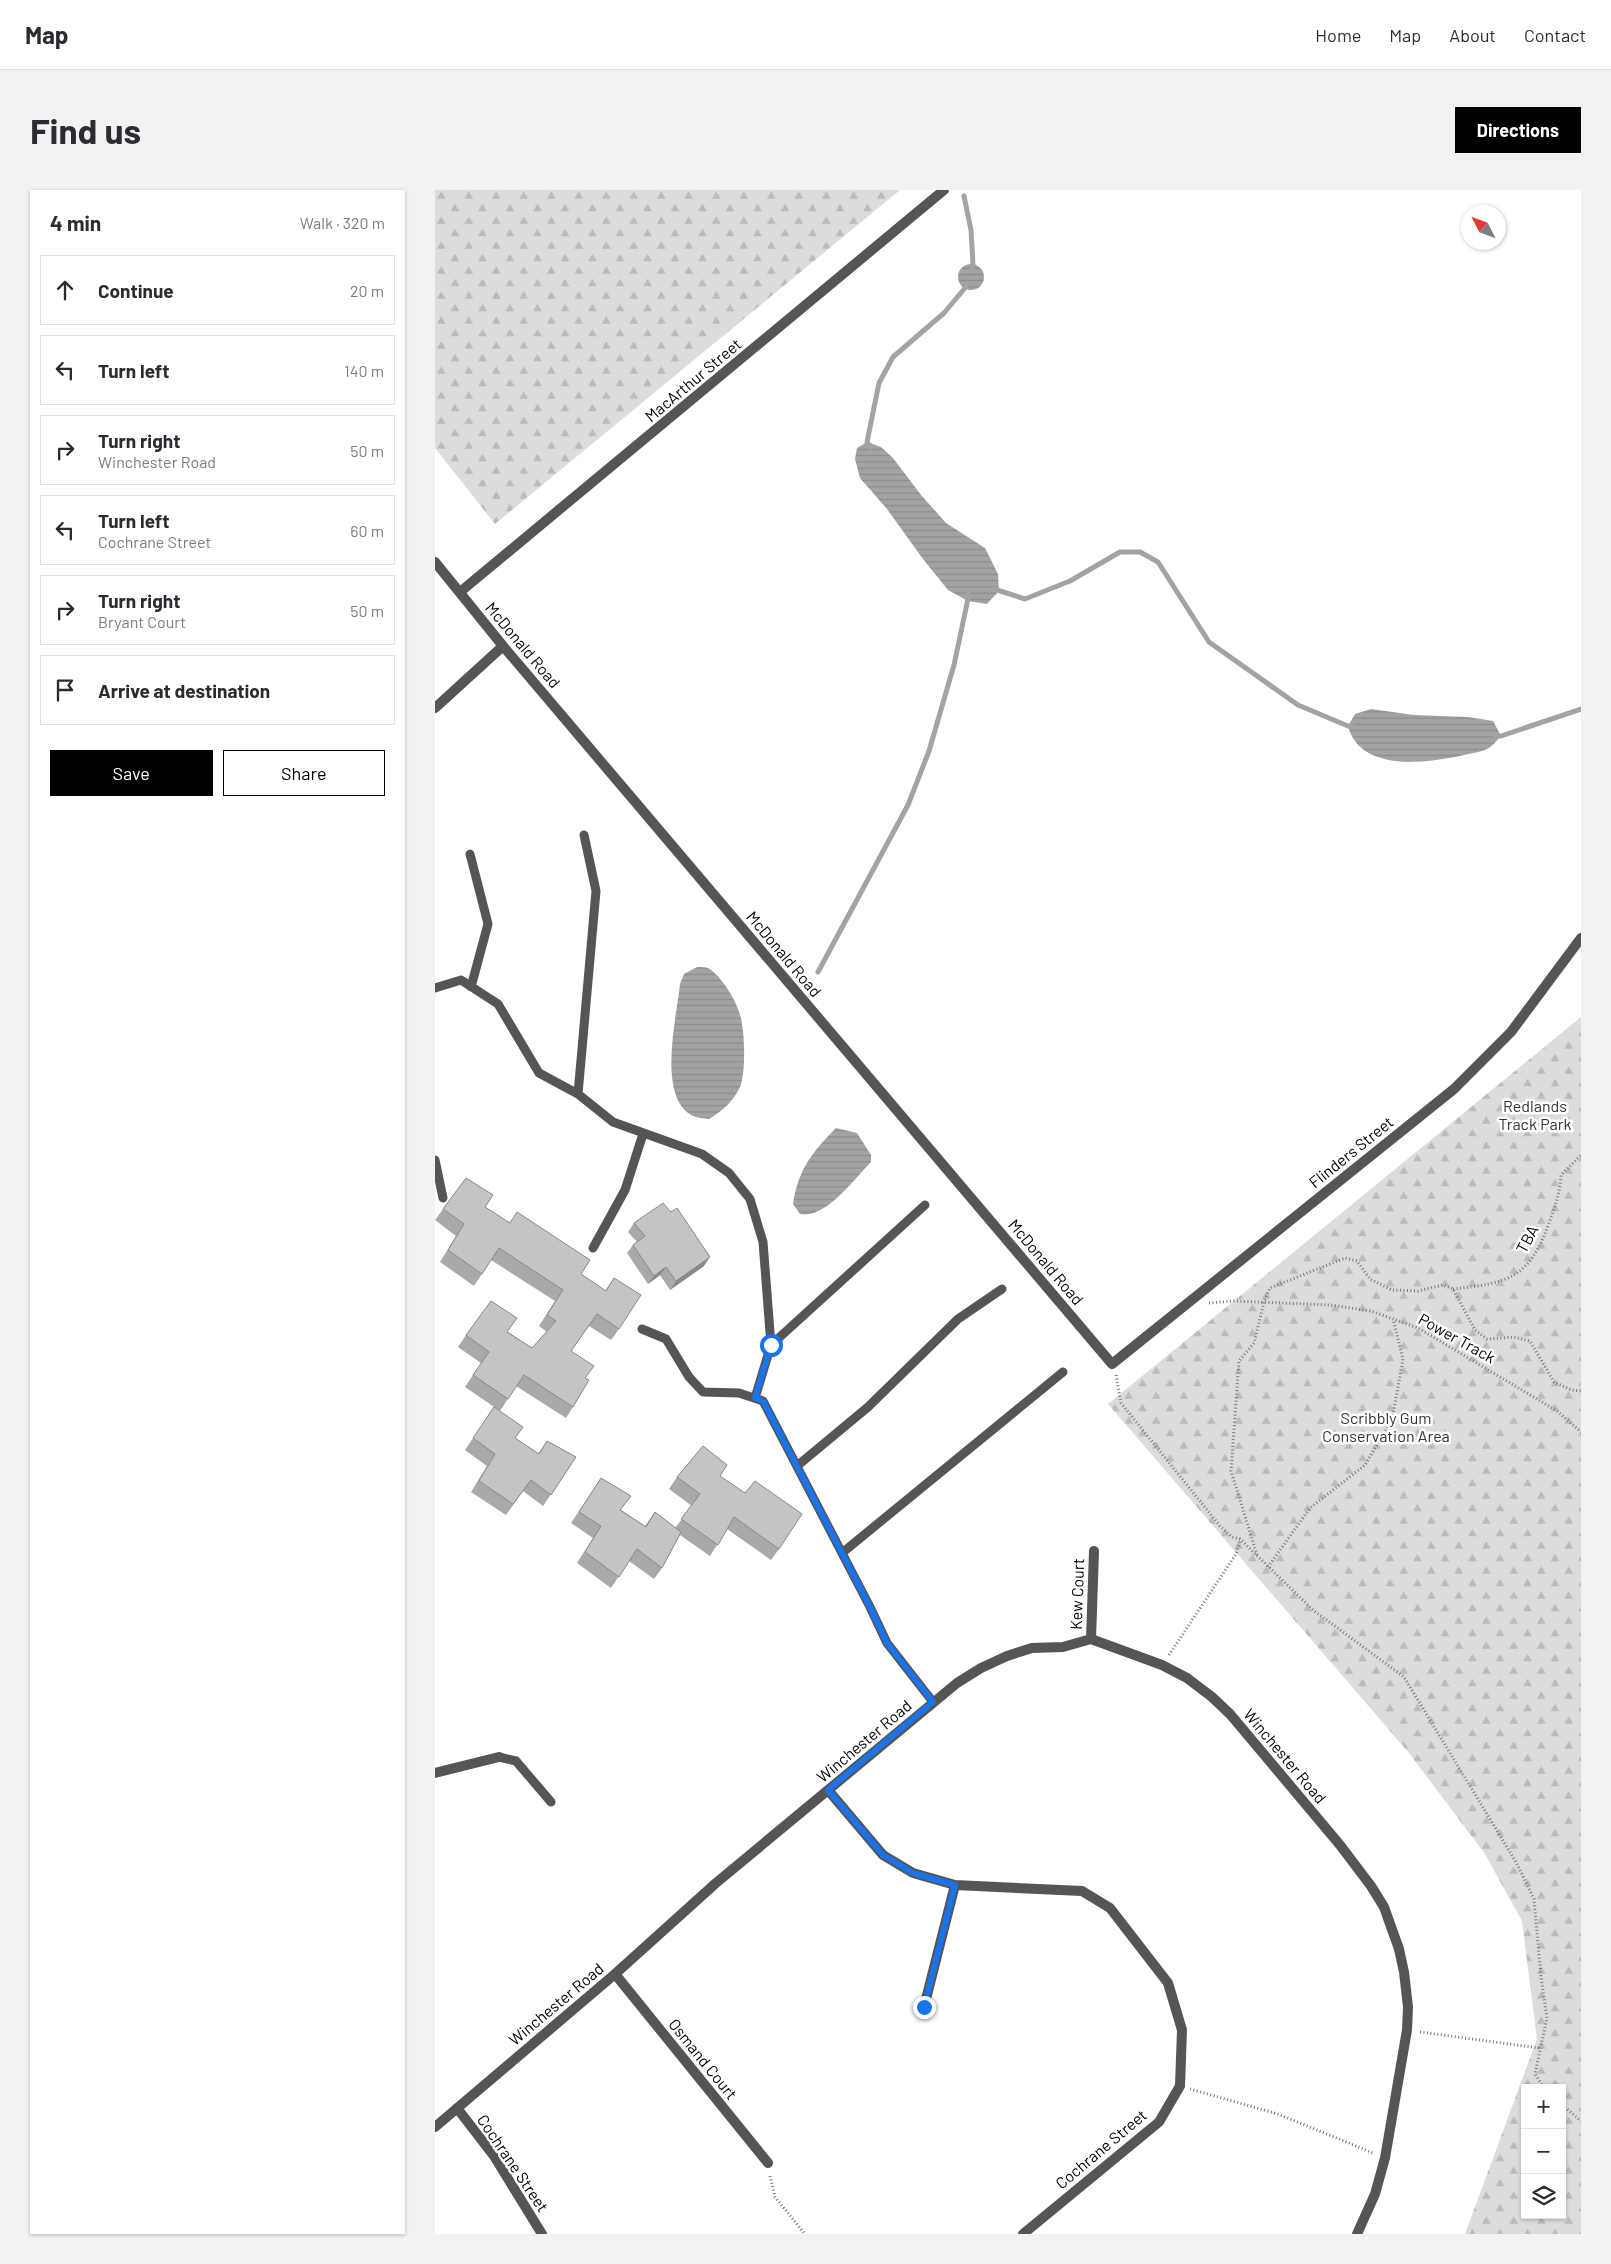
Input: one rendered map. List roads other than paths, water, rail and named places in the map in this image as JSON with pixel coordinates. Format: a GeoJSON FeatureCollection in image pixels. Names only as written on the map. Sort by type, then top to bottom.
{"type":"FeatureCollection","features":[{"type":"Feature","properties":{"kind":"street","name":"MacArthur Street"},"geometry":{"type":"LineString","coordinates":[[460,592],[944,190]]}},
{"type":"Feature","properties":{"kind":"street","name":"McDonald Road"},"geometry":{"type":"LineString","coordinates":[[435,562],[503,646],[1112,1364]]}},
{"type":"Feature","properties":{"kind":"street"},"geometry":{"type":"LineString","coordinates":[[435,708],[503,646]]}},
{"type":"Feature","properties":{"kind":"street","name":"Flinders Street"},"geometry":{"type":"LineString","coordinates":[[1112,1364],[1454,1089],[1511,1032],[1581,938]]}},
{"type":"Feature","properties":{"kind":"street","name":"Kew Court"},"geometry":{"type":"LineString","coordinates":[[1091,1639],[1094,1551]]}},
{"type":"Feature","properties":{"kind":"street","name":"Winchester Road"},"geometry":{"type":"LineString","coordinates":[[435,2127],[615,1974],[716,1883],[933,1702],[973,1673],[1007,1656],[1032,1648],[1063,1647],[1091,1639],[1162,1665],[1187,1678],[1212,1697],[1230,1714],[1340,1845],[1371,1886],[1384,1907],[1399,1949],[1405,1981],[1408,2007],[1407,2030],[1385,2158],[1375,2194],[1357,2234]]}},
{"type":"Feature","properties":{"kind":"street"},"geometry":{"type":"LineString","coordinates":[[435,1773],[499,1757]]}},
{"type":"Feature","properties":{"kind":"street","name":"Cochrane Street"},"geometry":{"type":"LineString","coordinates":[[828,1790],[883,1855],[913,1873],[955,1885],[1081,1891],[1110,1908],[1168,1983],[1182,2030],[1180,2086],[1159,2122],[1023,2234]]}},
{"type":"Feature","properties":{"kind":"street"},"geometry":{"type":"LineString","coordinates":[[924,2007],[955,1885]]}},
{"type":"Feature","properties":{"kind":"street","name":"Osmand Court"},"geometry":{"type":"LineString","coordinates":[[615,1974],[768,2163]]}},
{"type":"Feature","properties":{"kind":"street","name":"Cochrane Street"},"geometry":{"type":"LineString","coordinates":[[457,2108],[494,2156],[542,2234]]}},
{"type":"Feature","properties":{"kind":"lane"},"geometry":{"type":"LineString","coordinates":[[578,1094],[596,890],[584,835]]}},
{"type":"Feature","properties":{"kind":"lane"},"geometry":{"type":"LineString","coordinates":[[470,854],[488,924],[471,987]]}},
{"type":"Feature","properties":{"kind":"lane"},"geometry":{"type":"LineString","coordinates":[[435,988],[461,980],[498,1004],[539,1073],[578,1094],[613,1122],[702,1154],[729,1173],[750,1199],[763,1242],[771,1345],[755,1398]]}},
{"type":"Feature","properties":{"kind":"lane"},"geometry":{"type":"LineString","coordinates":[[593,1248],[625,1190],[643,1134]]}},
{"type":"Feature","properties":{"kind":"lane"},"geometry":{"type":"LineString","coordinates":[[435,1160],[443,1198]]}},
{"type":"Feature","properties":{"kind":"lane"},"geometry":{"type":"LineString","coordinates":[[771,1345],[925,1205]]}},
{"type":"Feature","properties":{"kind":"lane"},"geometry":{"type":"LineString","coordinates":[[797,1466],[868,1407],[958,1319],[1002,1289]]}},
{"type":"Feature","properties":{"kind":"lane"},"geometry":{"type":"LineString","coordinates":[[642,1329],[666,1339],[689,1377],[703,1392],[739,1393],[763,1401],[887,1643],[933,1702]]}},
{"type":"Feature","properties":{"kind":"lane"},"geometry":{"type":"LineString","coordinates":[[842,1553],[1063,1372]]}},
{"type":"Feature","properties":{"kind":"lane"},"geometry":{"type":"LineString","coordinates":[[499,1757],[516,1762],[551,1802]]}},
{"type":"Feature","properties":{"kind":"waterway"},"geometry":{"type":"LineString","coordinates":[[964,196],[971,230],[973,265],[971,270]]}},
{"type":"Feature","properties":{"kind":"waterway"},"geometry":{"type":"LineString","coordinates":[[871,447],[867,442],[879,383],[893,357],[944,313],[967,283]]}},
{"type":"Feature","properties":{"kind":"waterway"},"geometry":{"type":"LineString","coordinates":[[994,589],[1025,599],[1070,581],[1120,552],[1140,552],[1158,562],[1209,642],[1298,705],[1348,726],[1355,727]]}},
{"type":"Feature","properties":{"kind":"waterway"},"geometry":{"type":"LineString","coordinates":[[818,972],[908,805],[929,751],[954,665],[969,594]]}},
{"type":"Feature","properties":{"kind":"waterway"},"geometry":{"type":"LineString","coordinates":[[1496,736],[1501,736],[1581,709]]}},
{"type":"Feature","properties":{"kind":"park label","name":"Redlands Track Park"},"geometry":{"type":"Point","coordinates":[1535,1115]}},
{"type":"Feature","properties":{"kind":"park label","name":"Scribbly Gum Conservation Area"},"geometry":{"type":"Point","coordinates":[1386,1427]}}]}
